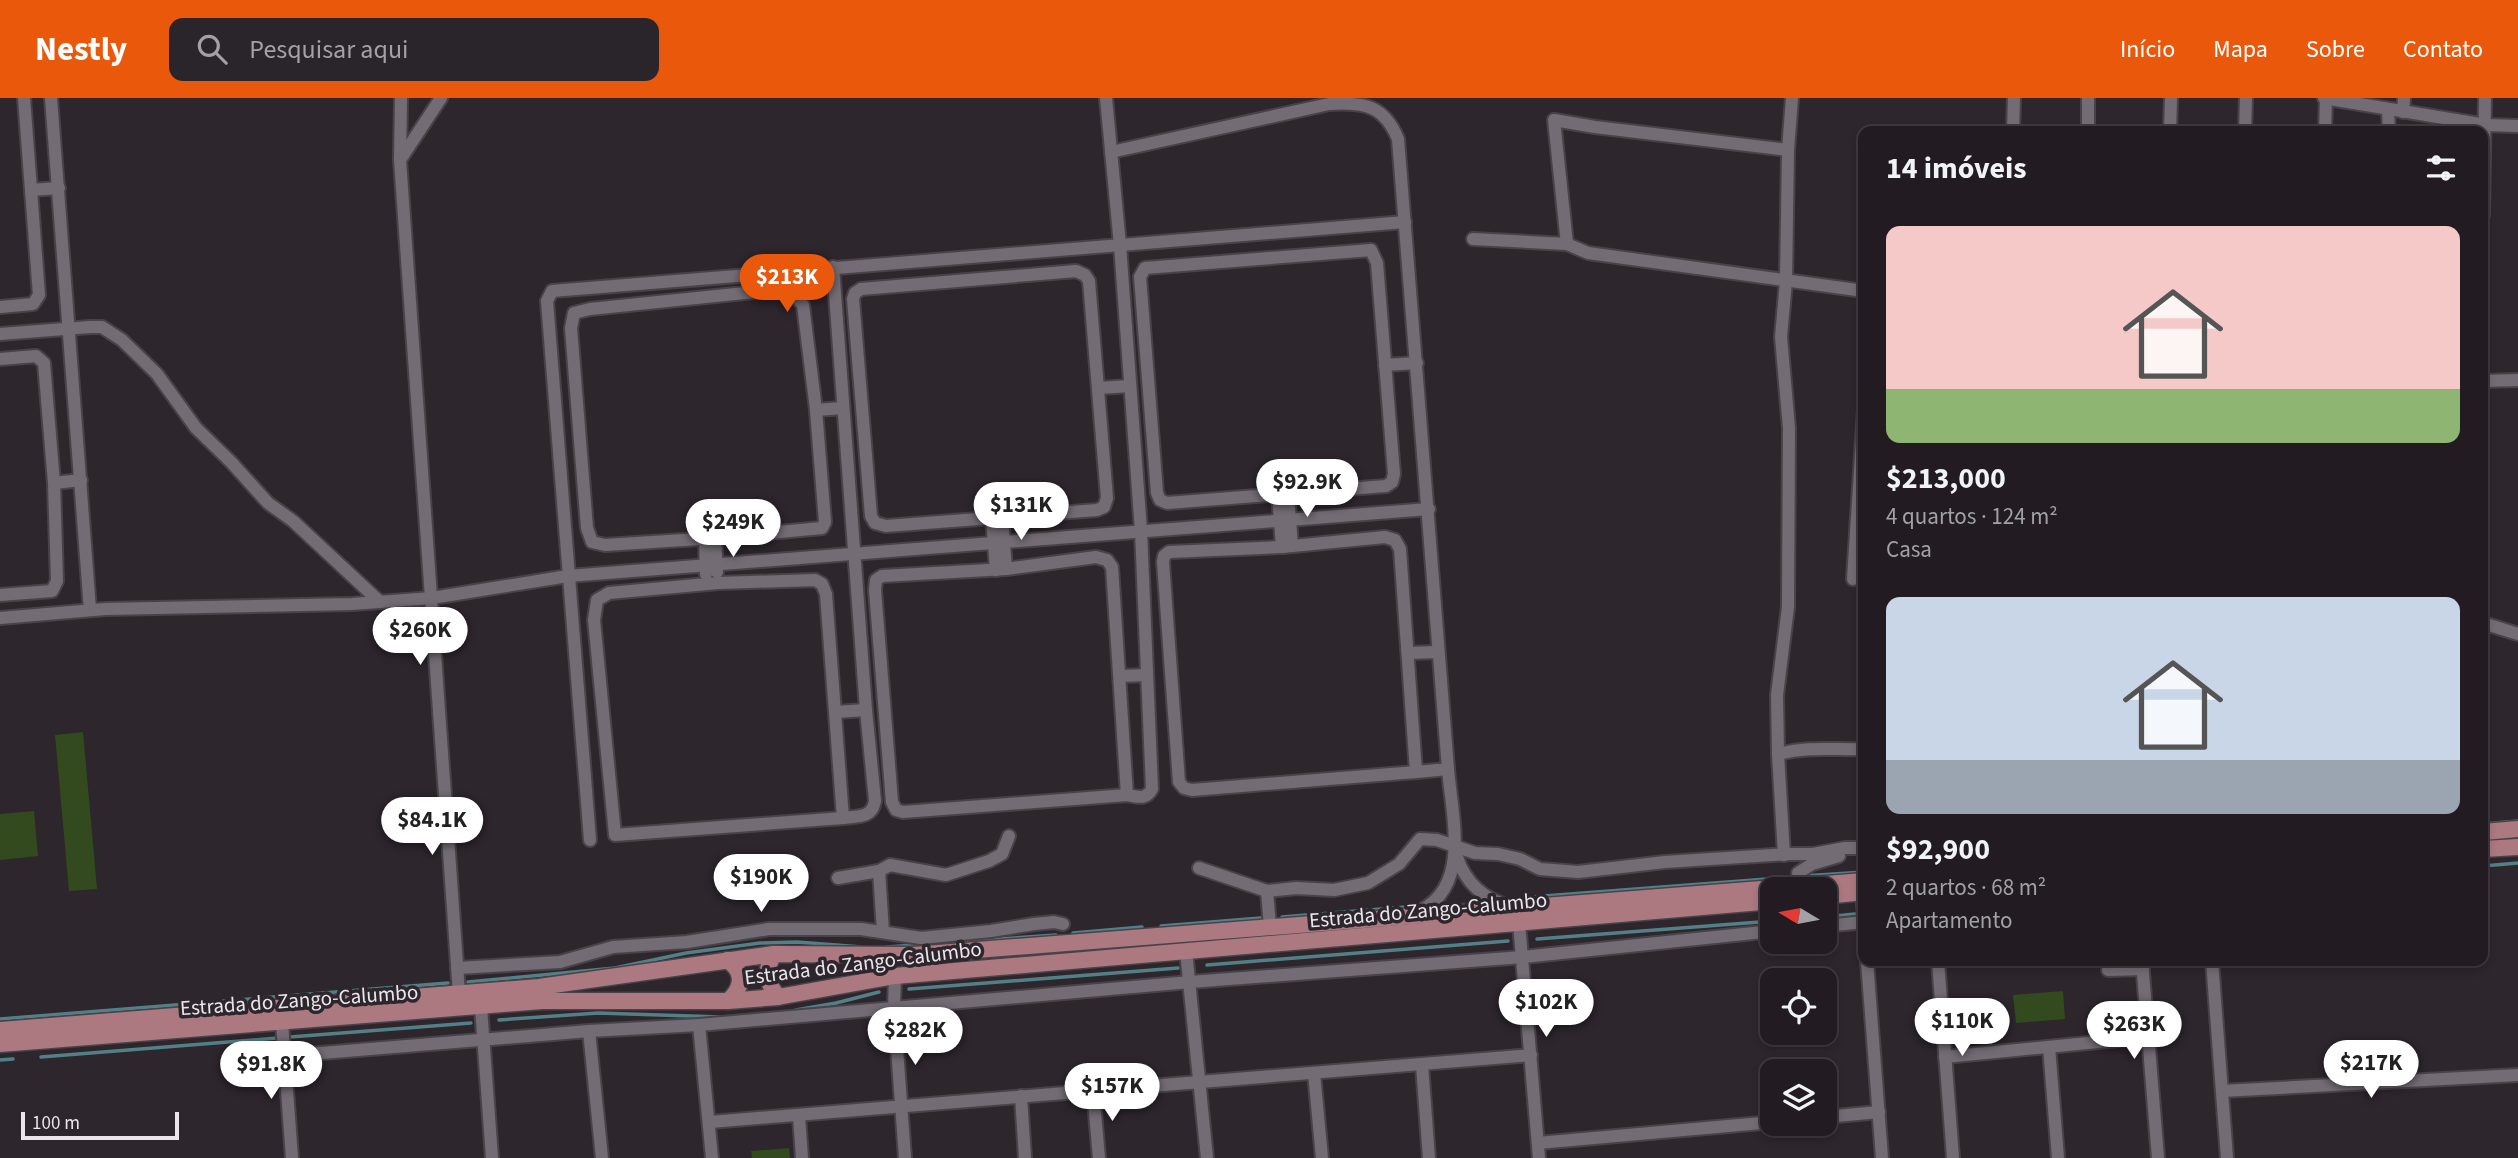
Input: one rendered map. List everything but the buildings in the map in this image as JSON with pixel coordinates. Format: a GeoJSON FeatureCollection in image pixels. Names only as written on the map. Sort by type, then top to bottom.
{"type":"FeatureCollection","features":[{"type":"Feature","properties":{"kind":"main road"},"geometry":{"type":"LineString","coordinates":[[2488,832],[2518,829]]}},
{"type":"Feature","properties":{"kind":"main road"},"geometry":{"type":"LineString","coordinates":[[2488,849],[2518,846]]}},
{"type":"Feature","properties":{"kind":"main road","name":"Estrada do Zango-Calumbo"},"geometry":{"type":"LineString","coordinates":[[0,1044],[482,1023],[542,1001],[728,1000],[778,997],[895,976],[1186,951],[1519,916],[1760,885]]}},
{"type":"Feature","properties":{"kind":"main road","name":"Estrada do Zango-Calumbo"},"geometry":{"type":"LineString","coordinates":[[1838,886],[1858,888]]}},
{"type":"Feature","properties":{"kind":"main road"},"geometry":{"type":"LineString","coordinates":[[1838,894],[1858,890]]}},
{"type":"Feature","properties":{"kind":"main road","name":"Estrada do Zango-Calumbo"},"geometry":{"type":"LineString","coordinates":[[0,1030],[458,981],[585,982],[774,954],[894,956],[1269,921],[1519,916],[1760,902]]}},
{"type":"Feature","properties":{"kind":"main road"},"geometry":{"type":"LineString","coordinates":[[774,954],[766,975],[769,985],[778,997]]}},
{"type":"Feature","properties":{"kind":"main road"},"geometry":{"type":"LineString","coordinates":[[727,960],[733,964],[741,978],[736,994],[728,1000]]}},
{"type":"Feature","properties":{"kind":"street"},"geometry":{"type":"LineString","coordinates":[[0,307],[33,304],[39,295],[24,98]]}},
{"type":"Feature","properties":{"kind":"street"},"geometry":{"type":"LineString","coordinates":[[51,98],[90,610]]}},
{"type":"Feature","properties":{"kind":"street"},"geometry":{"type":"LineString","coordinates":[[401,98],[400,160],[458,981],[560,962],[613,947],[687,942],[769,929],[862,929],[921,938],[991,931],[1034,923],[1063,924]]}},
{"type":"Feature","properties":{"kind":"street"},"geometry":{"type":"LineString","coordinates":[[400,160],[440,98]]}},
{"type":"Feature","properties":{"kind":"street"},"geometry":{"type":"LineString","coordinates":[[1106,98],[1120,244],[1141,531],[1152,789],[1145,797],[1127,795],[903,812],[896,810],[892,802],[875,590],[876,580],[883,576],[1001,569],[1096,557],[1107,559],[1112,567],[1127,795]]}},
{"type":"Feature","properties":{"kind":"street"},"geometry":{"type":"LineString","coordinates":[[1792,98],[1788,150],[1786,281],[1781,337],[1789,428],[1787,607],[1777,695],[1782,855],[1796,877]]}},
{"type":"Feature","properties":{"kind":"street"},"geometry":{"type":"LineString","coordinates":[[2013,126],[2014,98]]}},
{"type":"Feature","properties":{"kind":"street"},"geometry":{"type":"LineString","coordinates":[[2088,98],[2088,126]]}},
{"type":"Feature","properties":{"kind":"street"},"geometry":{"type":"LineString","coordinates":[[2170,126],[2171,98]]}},
{"type":"Feature","properties":{"kind":"street"},"geometry":{"type":"LineString","coordinates":[[2245,126],[2246,98]]}},
{"type":"Feature","properties":{"kind":"street"},"geometry":{"type":"LineString","coordinates":[[2325,126],[2325,98],[2403,112],[2448,125],[2518,126]]}},
{"type":"Feature","properties":{"kind":"street"},"geometry":{"type":"LineString","coordinates":[[2403,112],[2404,98]]}},
{"type":"Feature","properties":{"kind":"street"},"geometry":{"type":"LineString","coordinates":[[2485,98],[2486,125]]}},
{"type":"Feature","properties":{"kind":"street"},"geometry":{"type":"LineString","coordinates":[[1111,152],[1329,104],[1352,103],[1374,108],[1391,121],[1398,139],[1455,851],[1452,873],[1443,892],[1425,909],[1402,917]]}},
{"type":"Feature","properties":{"kind":"street"},"geometry":{"type":"LineString","coordinates":[[2388,110],[2389,126]]}},
{"type":"Feature","properties":{"kind":"street"},"geometry":{"type":"LineString","coordinates":[[1567,244],[1554,120],[1788,150]]}},
{"type":"Feature","properties":{"kind":"street"},"geometry":{"type":"LineString","coordinates":[[31,190],[59,188]]}},
{"type":"Feature","properties":{"kind":"street"},"geometry":{"type":"LineString","coordinates":[[590,840],[547,301],[552,291],[561,288],[1405,222]]}},
{"type":"Feature","properties":{"kind":"street"},"geometry":{"type":"LineString","coordinates":[[1473,239],[1567,244],[1588,253],[1858,290]]}},
{"type":"Feature","properties":{"kind":"street"},"geometry":{"type":"LineString","coordinates":[[1371,250],[1377,262],[1394,474],[1392,482],[1386,486],[1283,494],[1167,503],[1160,500],[1157,493],[1140,277],[1145,268],[1371,250]]}},
{"type":"Feature","properties":{"kind":"street"},"geometry":{"type":"LineString","coordinates":[[833,267],[866,710],[876,801],[874,809],[867,815],[844,818],[615,835],[594,620],[597,600],[609,593],[712,584],[815,580],[822,584],[844,818]]}},
{"type":"Feature","properties":{"kind":"street"},"geometry":{"type":"LineString","coordinates":[[1076,271],[1085,275],[1089,281],[1107,498],[1104,507],[1097,510],[997,517],[886,526],[875,523],[871,516],[853,299],[855,293],[861,289],[1076,271]]}},
{"type":"Feature","properties":{"kind":"street"},"geometry":{"type":"LineString","coordinates":[[784,289],[803,305],[816,410],[825,522],[822,528],[710,539],[605,545],[592,542],[586,514],[571,328],[574,313],[590,309],[784,289]]}},
{"type":"Feature","properties":{"kind":"street"},"geometry":{"type":"LineString","coordinates":[[0,334],[102,327],[122,340],[157,374],[196,428],[268,503],[293,521],[380,601]]}},
{"type":"Feature","properties":{"kind":"street"},"geometry":{"type":"LineString","coordinates":[[0,359],[37,356],[44,363],[54,482],[57,581],[52,590],[0,595]]}},
{"type":"Feature","properties":{"kind":"street"},"geometry":{"type":"LineString","coordinates":[[1385,365],[1417,363]]}},
{"type":"Feature","properties":{"kind":"street"},"geometry":{"type":"LineString","coordinates":[[2488,381],[2518,380]]}},
{"type":"Feature","properties":{"kind":"street"},"geometry":{"type":"LineString","coordinates":[[1099,388],[1130,386]]}},
{"type":"Feature","properties":{"kind":"street"},"geometry":{"type":"LineString","coordinates":[[816,410],[843,408]]}},
{"type":"Feature","properties":{"kind":"street"},"geometry":{"type":"LineString","coordinates":[[54,482],[81,480]]}},
{"type":"Feature","properties":{"kind":"street"},"geometry":{"type":"LineString","coordinates":[[1283,494],[1287,547]]}},
{"type":"Feature","properties":{"kind":"street"},"geometry":{"type":"LineString","coordinates":[[1853,579],[1858,502]]}},
{"type":"Feature","properties":{"kind":"street"},"geometry":{"type":"LineString","coordinates":[[0,618],[90,610],[432,598],[568,576],[1429,509]]}},
{"type":"Feature","properties":{"kind":"street"},"geometry":{"type":"LineString","coordinates":[[997,517],[1001,569]]}},
{"type":"Feature","properties":{"kind":"street"},"geometry":{"type":"LineString","coordinates":[[1416,772],[1400,549],[1395,540],[1384,537],[1287,547],[1169,552],[1164,556],[1180,782],[1184,788],[1192,790],[1416,772],[1448,769]]}},
{"type":"Feature","properties":{"kind":"street"},"geometry":{"type":"LineString","coordinates":[[710,539],[712,584]]}},
{"type":"Feature","properties":{"kind":"street"},"geometry":{"type":"LineString","coordinates":[[2488,625],[2518,634]]}},
{"type":"Feature","properties":{"kind":"street"},"geometry":{"type":"LineString","coordinates":[[1408,653],[1438,652]]}},
{"type":"Feature","properties":{"kind":"street"},"geometry":{"type":"LineString","coordinates":[[1120,676],[1147,675]]}},
{"type":"Feature","properties":{"kind":"street"},"geometry":{"type":"LineString","coordinates":[[835,712],[866,710]]}},
{"type":"Feature","properties":{"kind":"street"},"geometry":{"type":"LineString","coordinates":[[1778,754],[1823,747],[1858,749]]}},
{"type":"Feature","properties":{"kind":"street"},"geometry":{"type":"LineString","coordinates":[[838,878],[879,871],[890,865],[946,875],[1002,854],[1010,836]]}},
{"type":"Feature","properties":{"kind":"street"},"geometry":{"type":"LineString","coordinates":[[1199,868],[1267,891],[1296,888],[1334,890],[1368,883],[1399,864],[1420,839],[1437,839],[1455,851],[1498,854],[1520,859],[1540,869],[1578,872],[1665,862],[1813,854],[1845,848],[1858,849]]}},
{"type":"Feature","properties":{"kind":"street"},"geometry":{"type":"LineString","coordinates":[[1455,851],[1462,873],[1478,891],[1519,916],[1539,1158]]}},
{"type":"Feature","properties":{"kind":"street"},"geometry":{"type":"LineString","coordinates":[[1801,877],[1812,864],[1858,851]]}},
{"type":"Feature","properties":{"kind":"street"},"geometry":{"type":"LineString","coordinates":[[1799,877],[1804,862],[1813,854]]}},
{"type":"Feature","properties":{"kind":"street"},"geometry":{"type":"LineString","coordinates":[[879,871],[883,932]]}},
{"type":"Feature","properties":{"kind":"street"},"geometry":{"type":"LineString","coordinates":[[1267,891],[1269,921]]}},
{"type":"Feature","properties":{"kind":"street"},"geometry":{"type":"LineString","coordinates":[[1838,924],[1858,921]]}},
{"type":"Feature","properties":{"kind":"street"},"geometry":{"type":"LineString","coordinates":[[285,1056],[482,1023],[589,1031],[699,1025],[1190,982],[1522,957],[1760,933]]}},
{"type":"Feature","properties":{"kind":"street"},"geometry":{"type":"LineString","coordinates":[[1186,951],[1207,1158]]}},
{"type":"Feature","properties":{"kind":"street"},"geometry":{"type":"LineString","coordinates":[[1867,966],[1882,1158]]}},
{"type":"Feature","properties":{"kind":"street"},"geometry":{"type":"LineString","coordinates":[[1938,966],[1953,1158]]}},
{"type":"Feature","properties":{"kind":"street"},"geometry":{"type":"LineString","coordinates":[[2108,970],[2136,966]]}},
{"type":"Feature","properties":{"kind":"street"},"geometry":{"type":"LineString","coordinates":[[2143,966],[2158,1158]]}},
{"type":"Feature","properties":{"kind":"street"},"geometry":{"type":"LineString","coordinates":[[2212,966],[2227,1158]]}},
{"type":"Feature","properties":{"kind":"street"},"geometry":{"type":"LineString","coordinates":[[895,976],[894,1007],[905,1158]]}},
{"type":"Feature","properties":{"kind":"street"},"geometry":{"type":"LineString","coordinates":[[482,1023],[492,1158]]}},
{"type":"Feature","properties":{"kind":"street"},"geometry":{"type":"LineString","coordinates":[[699,1025],[712,1158]]}},
{"type":"Feature","properties":{"kind":"street"},"geometry":{"type":"LineString","coordinates":[[589,1031],[602,1158]]}},
{"type":"Feature","properties":{"kind":"street"},"geometry":{"type":"LineString","coordinates":[[283,1033],[292,1158]]}},
{"type":"Feature","properties":{"kind":"street"},"geometry":{"type":"LineString","coordinates":[[1945,1057],[2148,1037]]}},
{"type":"Feature","properties":{"kind":"street"},"geometry":{"type":"LineString","coordinates":[[2049,1047],[2058,1158]]}},
{"type":"Feature","properties":{"kind":"street"},"geometry":{"type":"LineString","coordinates":[[710,1122],[1531,1055]]}},
{"type":"Feature","properties":{"kind":"street"},"geometry":{"type":"LineString","coordinates":[[1422,1065],[1429,1158]]}},
{"type":"Feature","properties":{"kind":"street"},"geometry":{"type":"LineString","coordinates":[[1314,1073],[1322,1158]]}},
{"type":"Feature","properties":{"kind":"street"},"geometry":{"type":"LineString","coordinates":[[2222,1091],[2518,1075]]}},
{"type":"Feature","properties":{"kind":"street"},"geometry":{"type":"LineString","coordinates":[[1093,1090],[1099,1158]]}},
{"type":"Feature","properties":{"kind":"street"},"geometry":{"type":"LineString","coordinates":[[1021,1096],[1025,1158]]}},
{"type":"Feature","properties":{"kind":"street"},"geometry":{"type":"LineString","coordinates":[[1837,1116],[1879,1112]]}},
{"type":"Feature","properties":{"kind":"street"},"geometry":{"type":"LineString","coordinates":[[799,1116],[802,1158]]}},
{"type":"Feature","properties":{"kind":"street"},"geometry":{"type":"LineString","coordinates":[[1538,1143],[1760,1123]]}},
{"type":"Feature","properties":{"kind":"green space"},"geometry":{"type":"Polygon","coordinates":[[[83,732],[97,889],[69,891],[55,735],[83,732]]]}},
{"type":"Feature","properties":{"kind":"green space"},"geometry":{"type":"Polygon","coordinates":[[[34,811],[38,856],[0,860],[0,814],[34,811]]]}},
{"type":"Feature","properties":{"kind":"green space"},"geometry":{"type":"Polygon","coordinates":[[[2063,991],[2065,1019],[2016,1023],[2013,995],[2063,991]]]}},
{"type":"Feature","properties":{"kind":"green space"},"geometry":{"type":"Polygon","coordinates":[[[789,1148],[790,1158],[752,1158],[751,1151],[789,1148]]]}},
{"type":"Feature","properties":{"kind":"waterway"},"geometry":{"type":"LineString","coordinates":[[2488,824],[2518,821]]}},
{"type":"Feature","properties":{"kind":"waterway"},"geometry":{"type":"LineString","coordinates":[[2488,866],[2518,863]]}},
{"type":"Feature","properties":{"kind":"waterway"},"geometry":{"type":"LineString","coordinates":[[1803,876],[1858,872]]}},
{"type":"Feature","properties":{"kind":"waterway"},"geometry":{"type":"LineString","coordinates":[[1504,899],[1760,879]]}},
{"type":"Feature","properties":{"kind":"waterway"},"geometry":{"type":"LineString","coordinates":[[1282,917],[1418,906]]}},
{"type":"Feature","properties":{"kind":"waterway"},"geometry":{"type":"LineString","coordinates":[[1838,916],[1855,914]]}},
{"type":"Feature","properties":{"kind":"waterway"},"geometry":{"type":"LineString","coordinates":[[1161,926],[1261,918]]}},
{"type":"Feature","properties":{"kind":"waterway"},"geometry":{"type":"LineString","coordinates":[[1537,939],[1760,922]]}},
{"type":"Feature","properties":{"kind":"waterway"},"geometry":{"type":"LineString","coordinates":[[1073,933],[1142,927]]}},
{"type":"Feature","properties":{"kind":"waterway"},"geometry":{"type":"LineString","coordinates":[[887,947],[1056,935]]}},
{"type":"Feature","properties":{"kind":"waterway"},"geometry":{"type":"LineString","coordinates":[[1207,965],[1508,941]]}},
{"type":"Feature","properties":{"kind":"waterway"},"geometry":{"type":"LineString","coordinates":[[468,982],[615,968],[686,953],[760,943],[797,942],[862,947]]}},
{"type":"Feature","properties":{"kind":"waterway"},"geometry":{"type":"LineString","coordinates":[[909,989],[1178,968]]}},
{"type":"Feature","properties":{"kind":"waterway"},"geometry":{"type":"LineString","coordinates":[[0,1019],[448,983]]}},
{"type":"Feature","properties":{"kind":"waterway"},"geometry":{"type":"LineString","coordinates":[[796,1010],[879,992]]}},
{"type":"Feature","properties":{"kind":"waterway"},"geometry":{"type":"LineString","coordinates":[[499,1020],[598,1013],[722,1017]]}},
{"type":"Feature","properties":{"kind":"waterway"},"geometry":{"type":"LineString","coordinates":[[290,1037],[471,1023]]}},
{"type":"Feature","properties":{"kind":"waterway"},"geometry":{"type":"LineString","coordinates":[[41,1057],[278,1038]]}},
{"type":"Feature","properties":{"kind":"waterway"},"geometry":{"type":"LineString","coordinates":[[0,1060],[13,1059]]}}]}
